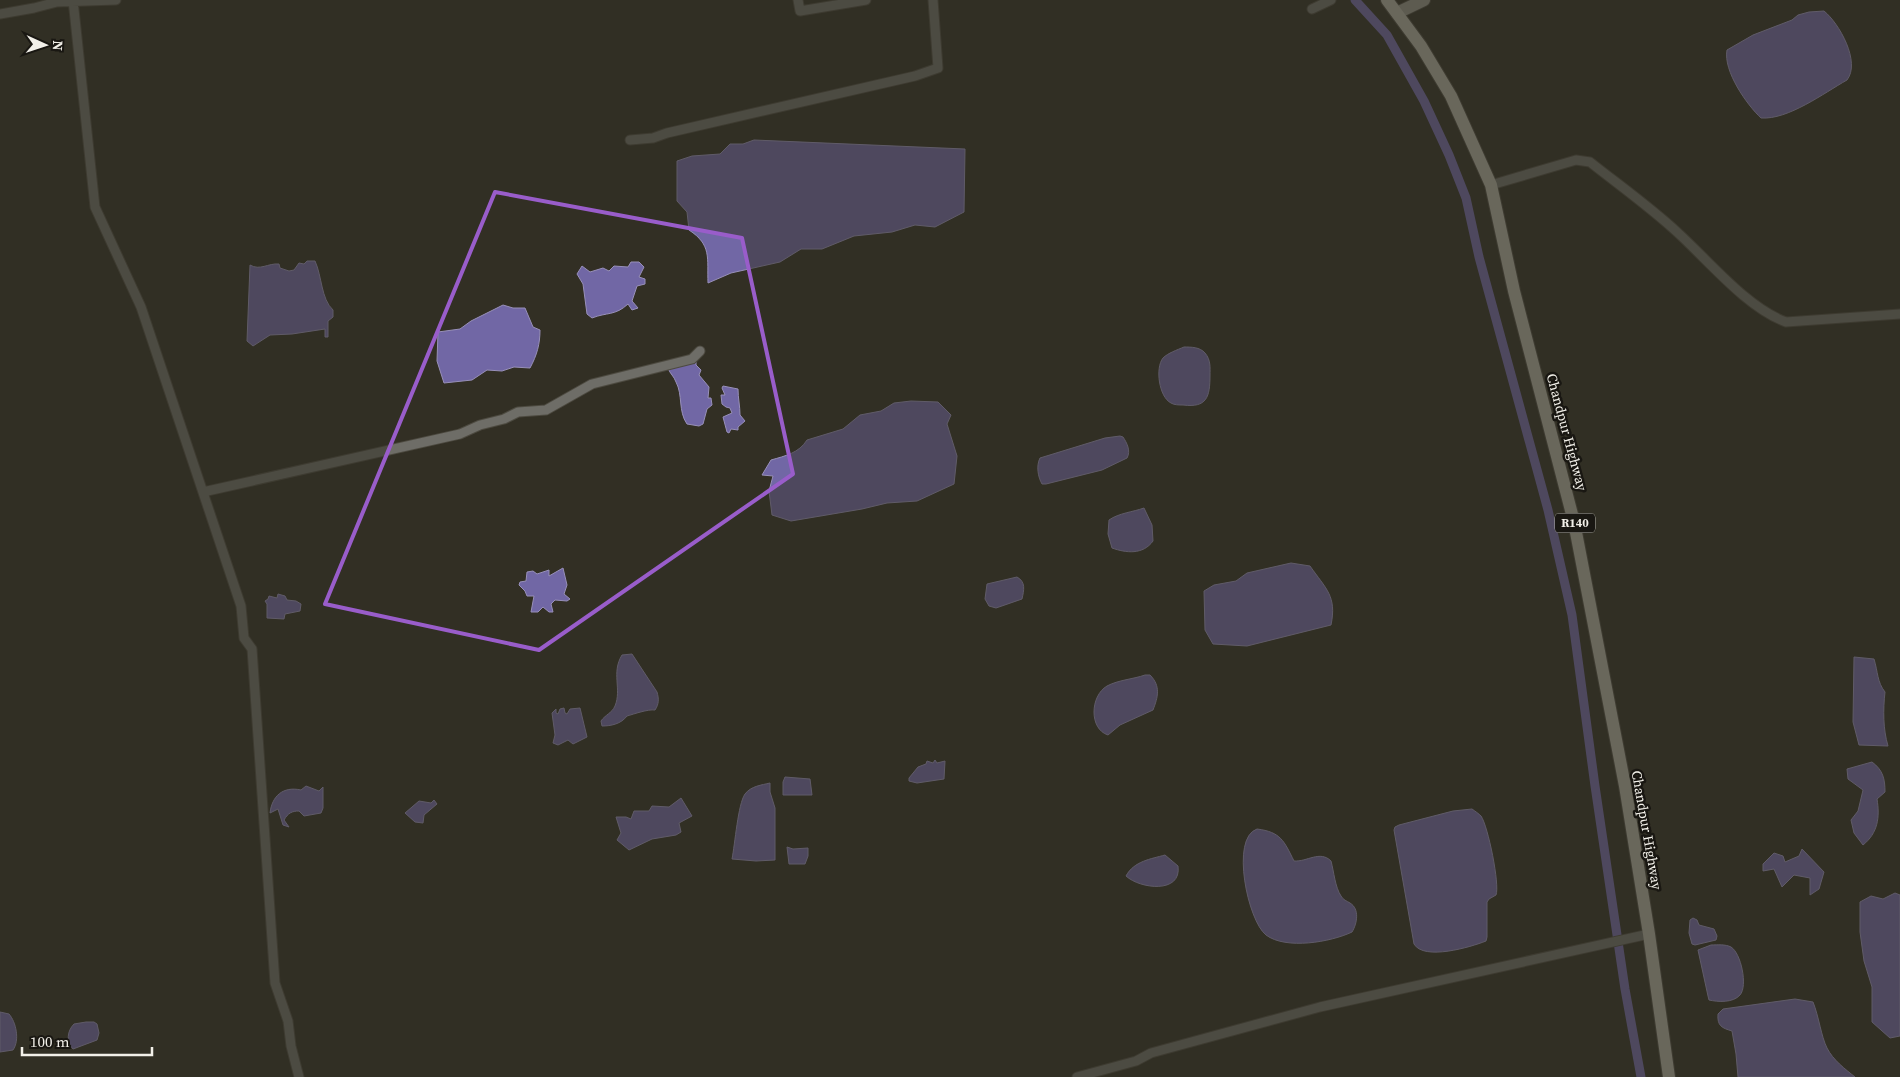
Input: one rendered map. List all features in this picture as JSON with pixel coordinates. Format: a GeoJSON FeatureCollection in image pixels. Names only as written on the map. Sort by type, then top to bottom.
{"type":"FeatureCollection","features":[{"type":"Feature","properties":{"kind":"main road","name":"Chandpur Highway"},"geometry":{"type":"LineString","coordinates":[[1387,0],[1421,46],[1451,96],[1491,186],[1514,290],[1574,522],[1625,786],[1649,934],[1669,1077]]}},
{"type":"Feature","properties":{"kind":"main road"},"geometry":{"type":"LineString","coordinates":[[1397,13],[1424,0]]}},
{"type":"Feature","properties":{"kind":"street"},"geometry":{"type":"LineString","coordinates":[[73,0],[95,207],[141,307],[241,606],[244,638],[252,649],[275,983],[288,1020],[291,1046],[299,1077]]}},
{"type":"Feature","properties":{"kind":"street"},"geometry":{"type":"LineString","coordinates":[[0,14],[56,2],[116,0]]}},
{"type":"Feature","properties":{"kind":"street"},"geometry":{"type":"LineString","coordinates":[[798,0],[800,11],[866,0]]}},
{"type":"Feature","properties":{"kind":"street"},"geometry":{"type":"LineString","coordinates":[[630,140],[653,138],[667,133],[915,76],[938,68],[933,0]]}},
{"type":"Feature","properties":{"kind":"street"},"geometry":{"type":"LineString","coordinates":[[1312,9],[1331,0]]}},
{"type":"Feature","properties":{"kind":"street"},"geometry":{"type":"LineString","coordinates":[[1491,186],[1576,160],[1590,162],[1676,231],[1755,305],[1774,318],[1786,322],[1900,314]]}},
{"type":"Feature","properties":{"kind":"street"},"geometry":{"type":"LineString","coordinates":[[203,492],[460,434],[480,425],[504,419],[518,412],[546,410],[592,384],[692,359],[700,351]]}},
{"type":"Feature","properties":{"kind":"street"},"geometry":{"type":"LineString","coordinates":[[1077,1077],[1136,1061],[1151,1053],[1320,1008],[1649,934]]}},
{"type":"Feature","properties":{"kind":"highlighted area"},"geometry":{"type":"Polygon","coordinates":[[[495,192],[742,238],[793,474],[539,650],[325,604],[495,192]]]}},
{"type":"Feature","properties":{"kind":"shaded area"},"geometry":{"type":"Polygon","coordinates":[[[1824,11],[1842,33],[1850,53],[1851,72],[1847,80],[1783,115],[1761,118],[1749,105],[1732,77],[1727,50],[1753,35],[1792,20],[1798,15],[1824,11]]]}},
{"type":"Feature","properties":{"kind":"shaded area"},"geometry":{"type":"Polygon","coordinates":[[[754,140],[965,149],[964,212],[935,227],[915,225],[892,232],[854,236],[822,249],[801,249],[780,262],[731,273],[708,283],[708,259],[705,247],[702,241],[689,230],[687,212],[677,201],[677,161],[692,156],[720,154],[730,144],[743,144],[754,140]]]}},
{"type":"Feature","properties":{"kind":"shaded area"},"geometry":{"type":"Polygon","coordinates":[[[307,261],[315,261],[326,300],[333,310],[333,317],[328,321],[328,337],[325,337],[325,329],[270,335],[253,346],[247,341],[250,265],[261,267],[279,264],[280,268],[289,271],[294,270],[299,263],[304,264],[307,261]]]}},
{"type":"Feature","properties":{"kind":"shaded area"},"geometry":{"type":"Polygon","coordinates":[[[631,262],[639,262],[644,267],[639,277],[645,279],[645,284],[637,286],[632,301],[638,308],[632,310],[628,304],[615,312],[592,318],[587,314],[583,284],[577,274],[582,266],[590,272],[603,268],[609,271],[614,266],[628,267],[631,262]]]}},
{"type":"Feature","properties":{"kind":"shaded area"},"geometry":{"type":"Polygon","coordinates":[[[503,305],[513,308],[525,308],[533,327],[540,330],[538,349],[530,368],[514,367],[502,371],[487,370],[472,380],[444,383],[437,361],[438,332],[460,329],[471,321],[503,305]]]}},
{"type":"Feature","properties":{"kind":"shaded area"},"geometry":{"type":"Polygon","coordinates":[[[1184,347],[1201,350],[1209,361],[1210,383],[1208,395],[1202,403],[1197,405],[1171,403],[1167,400],[1161,389],[1159,368],[1163,358],[1184,347]]]}},
{"type":"Feature","properties":{"kind":"shaded area"},"geometry":{"type":"Polygon","coordinates":[[[696,362],[696,365],[701,370],[699,375],[709,387],[708,398],[711,398],[712,405],[707,409],[703,424],[699,426],[687,424],[684,419],[678,387],[668,368],[696,362]]]}},
{"type":"Feature","properties":{"kind":"shaded area"},"geometry":{"type":"Polygon","coordinates":[[[723,386],[738,389],[740,415],[745,421],[738,427],[738,430],[731,429],[729,433],[727,432],[723,417],[732,413],[730,408],[722,404],[721,395],[725,395],[723,386]]]}},
{"type":"Feature","properties":{"kind":"shaded area"},"geometry":{"type":"Polygon","coordinates":[[[911,401],[938,402],[951,415],[947,424],[957,456],[954,484],[917,501],[887,503],[791,521],[772,515],[769,491],[773,476],[762,475],[771,460],[796,451],[807,440],[843,429],[860,415],[881,411],[894,403],[911,401]]]}},
{"type":"Feature","properties":{"kind":"shaded area"},"geometry":{"type":"Polygon","coordinates":[[[1123,437],[1128,447],[1129,453],[1127,458],[1102,470],[1042,484],[1038,471],[1040,458],[1105,438],[1123,437]]]}},
{"type":"Feature","properties":{"kind":"shaded area"},"geometry":{"type":"Polygon","coordinates":[[[1144,508],[1152,525],[1153,541],[1149,546],[1134,552],[1112,548],[1108,534],[1109,520],[1144,508]]]}},
{"type":"Feature","properties":{"kind":"shaded area"},"geometry":{"type":"Polygon","coordinates":[[[1291,563],[1310,566],[1329,593],[1332,607],[1331,625],[1247,646],[1213,644],[1205,630],[1204,591],[1214,585],[1236,581],[1247,573],[1291,563]]]}},
{"type":"Feature","properties":{"kind":"shaded area"},"geometry":{"type":"Polygon","coordinates":[[[563,568],[567,585],[564,594],[570,599],[567,601],[555,600],[551,604],[553,612],[549,612],[543,607],[538,612],[531,612],[534,596],[527,596],[519,585],[520,582],[526,581],[527,572],[533,571],[537,574],[549,570],[549,576],[563,568]]]}},
{"type":"Feature","properties":{"kind":"shaded area"},"geometry":{"type":"Polygon","coordinates":[[[1017,577],[1023,584],[1022,599],[996,608],[989,606],[985,599],[987,584],[1017,577]]]}},
{"type":"Feature","properties":{"kind":"shaded area"},"geometry":{"type":"Polygon","coordinates":[[[278,594],[285,596],[287,600],[296,601],[301,604],[300,611],[285,614],[284,619],[267,618],[267,604],[265,601],[269,596],[277,598],[278,594]]]}},
{"type":"Feature","properties":{"kind":"shaded area"},"geometry":{"type":"Polygon","coordinates":[[[632,654],[657,692],[657,706],[655,710],[633,714],[616,724],[602,726],[601,721],[614,708],[617,700],[617,668],[619,662],[622,655],[632,654]]]}},
{"type":"Feature","properties":{"kind":"shaded area"},"geometry":{"type":"Polygon","coordinates":[[[1854,657],[1874,659],[1879,681],[1885,692],[1884,719],[1888,746],[1859,745],[1853,722],[1854,657]]]}},
{"type":"Feature","properties":{"kind":"shaded area"},"geometry":{"type":"Polygon","coordinates":[[[1150,675],[1157,687],[1157,696],[1153,710],[1120,725],[1108,735],[1102,732],[1097,726],[1094,712],[1097,697],[1101,691],[1111,684],[1150,675]]]}},
{"type":"Feature","properties":{"kind":"shaded area"},"geometry":{"type":"Polygon","coordinates":[[[564,708],[567,714],[570,709],[580,708],[587,737],[573,744],[568,740],[558,745],[553,743],[555,735],[552,713],[556,709],[558,714],[560,709],[564,708]]]}},
{"type":"Feature","properties":{"kind":"shaded area"},"geometry":{"type":"Polygon","coordinates":[[[935,760],[937,763],[945,761],[944,779],[917,783],[909,781],[909,778],[918,767],[926,764],[927,761],[933,763],[935,760]]]}},
{"type":"Feature","properties":{"kind":"shaded area"},"geometry":{"type":"Polygon","coordinates":[[[1872,762],[1883,775],[1885,792],[1877,799],[1878,818],[1875,830],[1863,845],[1854,833],[1851,820],[1858,811],[1863,790],[1848,779],[1847,769],[1872,762]]]}},
{"type":"Feature","properties":{"kind":"shaded area"},"geometry":{"type":"Polygon","coordinates":[[[785,777],[810,779],[812,795],[783,795],[785,777]]]}},
{"type":"Feature","properties":{"kind":"shaded area"},"geometry":{"type":"Polygon","coordinates":[[[770,783],[770,792],[775,808],[775,860],[732,859],[739,815],[745,794],[753,788],[770,783]]]}},
{"type":"Feature","properties":{"kind":"shaded area"},"geometry":{"type":"Polygon","coordinates":[[[306,786],[319,791],[323,787],[323,808],[321,813],[304,816],[299,811],[292,812],[284,820],[289,827],[283,825],[278,809],[270,813],[273,802],[284,791],[301,790],[306,786]]]}},
{"type":"Feature","properties":{"kind":"shaded area"},"geometry":{"type":"Polygon","coordinates":[[[681,798],[692,816],[679,823],[681,832],[676,835],[652,839],[629,850],[617,840],[621,833],[616,817],[631,819],[634,811],[649,811],[652,806],[669,807],[681,798]]]}},
{"type":"Feature","properties":{"kind":"shaded area"},"geometry":{"type":"Polygon","coordinates":[[[434,800],[437,804],[424,815],[423,823],[415,822],[405,813],[419,801],[431,803],[434,800]]]}},
{"type":"Feature","properties":{"kind":"shaded area"},"geometry":{"type":"Polygon","coordinates":[[[1472,809],[1481,816],[1484,822],[1495,868],[1497,889],[1496,895],[1487,902],[1486,941],[1448,951],[1427,952],[1419,949],[1414,944],[1394,830],[1399,825],[1453,811],[1472,809]]]}},
{"type":"Feature","properties":{"kind":"shaded area"},"geometry":{"type":"Polygon","coordinates":[[[1257,829],[1277,835],[1294,861],[1322,856],[1331,861],[1339,892],[1355,909],[1356,921],[1352,932],[1333,939],[1309,943],[1285,942],[1275,940],[1266,935],[1259,927],[1253,914],[1248,898],[1243,863],[1244,847],[1249,836],[1257,829]]]}},
{"type":"Feature","properties":{"kind":"shaded area"},"geometry":{"type":"Polygon","coordinates":[[[787,847],[793,849],[808,848],[805,864],[789,864],[787,847]]]}},
{"type":"Feature","properties":{"kind":"shaded area"},"geometry":{"type":"Polygon","coordinates":[[[1802,849],[1824,872],[1819,889],[1810,895],[1810,878],[1794,875],[1782,887],[1774,869],[1763,871],[1763,864],[1774,853],[1783,856],[1785,862],[1799,856],[1802,849]]]}},
{"type":"Feature","properties":{"kind":"shaded area"},"geometry":{"type":"Polygon","coordinates":[[[1165,855],[1178,866],[1174,881],[1167,885],[1150,886],[1141,884],[1126,876],[1138,864],[1165,855]]]}},
{"type":"Feature","properties":{"kind":"shaded area"},"geometry":{"type":"Polygon","coordinates":[[[1895,893],[1900,895],[1900,1036],[1890,1038],[1872,1022],[1872,987],[1864,961],[1860,932],[1860,902],[1871,896],[1883,899],[1895,893]]]}},
{"type":"Feature","properties":{"kind":"shaded area"},"geometry":{"type":"Polygon","coordinates":[[[1693,918],[1697,920],[1699,925],[1714,929],[1717,936],[1716,940],[1692,944],[1689,933],[1690,920],[1693,918]]]}},
{"type":"Feature","properties":{"kind":"shaded area"},"geometry":{"type":"Polygon","coordinates":[[[1711,945],[1729,946],[1735,950],[1738,956],[1742,970],[1743,985],[1742,991],[1737,998],[1729,1001],[1709,1000],[1698,950],[1711,945]]]}},
{"type":"Feature","properties":{"kind":"shaded area"},"geometry":{"type":"Polygon","coordinates":[[[1795,999],[1813,1002],[1827,1048],[1836,1060],[1855,1077],[1738,1077],[1732,1031],[1721,1026],[1718,1021],[1718,1014],[1723,1009],[1795,999]]]}},
{"type":"Feature","properties":{"kind":"shaded area"},"geometry":{"type":"Polygon","coordinates":[[[0,1012],[9,1014],[15,1026],[17,1036],[13,1050],[0,1052],[0,1012]]]}},
{"type":"Feature","properties":{"kind":"shaded area"},"geometry":{"type":"Polygon","coordinates":[[[86,1022],[97,1024],[99,1033],[97,1040],[73,1049],[68,1040],[70,1030],[74,1024],[86,1022]]]}},
{"type":"Feature","properties":{"kind":"waterway"},"geometry":{"type":"LineString","coordinates":[[1355,0],[1387,35],[1424,101],[1466,198],[1479,257],[1548,510],[1572,615],[1625,989],[1641,1077]]}}]}
